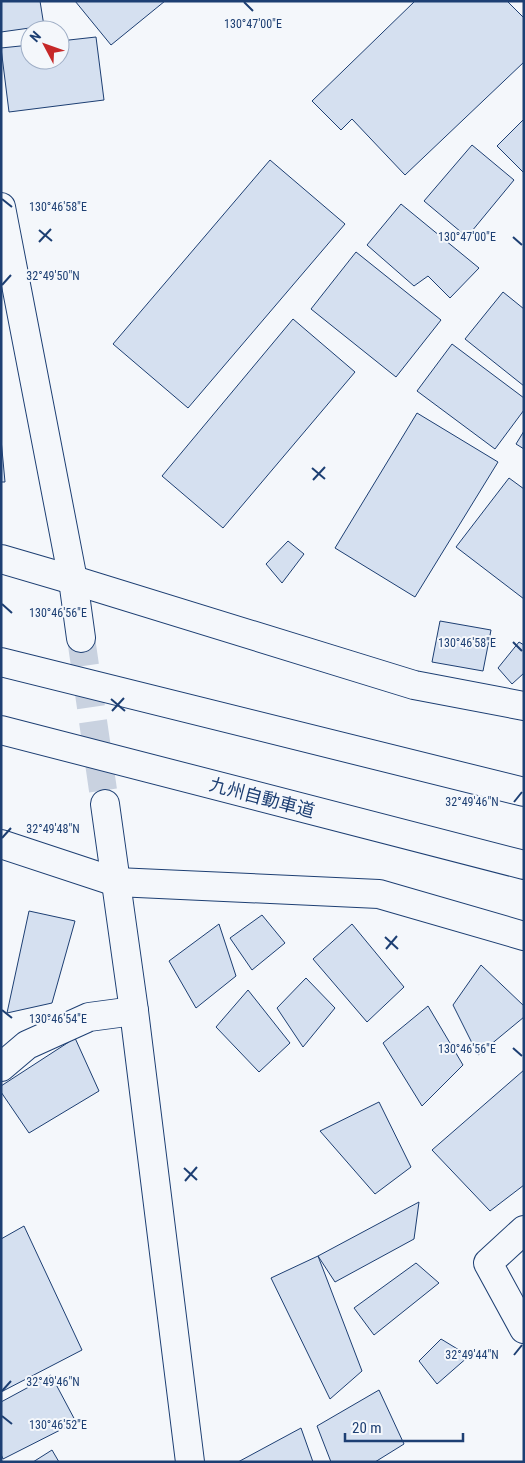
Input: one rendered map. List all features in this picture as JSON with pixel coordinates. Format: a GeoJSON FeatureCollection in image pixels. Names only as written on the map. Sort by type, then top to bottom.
{"type":"FeatureCollection","features":[{"type":"Feature","properties":{"kind":"main road"},"geometry":{"type":"LineString","coordinates":[[1,207],[9,293],[73,580],[81,638]]}},
{"type":"Feature","properties":{"kind":"main road"},"geometry":{"type":"LineString","coordinates":[[1,559],[414,685],[524,706]]}},
{"type":"Feature","properties":{"kind":"main road"},"geometry":{"type":"LineString","coordinates":[[1,662],[524,792]]}},
{"type":"Feature","properties":{"kind":"main road","name":"九州自動車道"},"geometry":{"type":"LineString","coordinates":[[1,730],[524,865]]}},
{"type":"Feature","properties":{"kind":"main road"},"geometry":{"type":"LineString","coordinates":[[105,804],[134,1011],[190,1462]]}},
{"type":"Feature","properties":{"kind":"main road"},"geometry":{"type":"LineString","coordinates":[[1,844],[116,882],[379,894],[524,936]]}},
{"type":"Feature","properties":{"kind":"main road"},"geometry":{"type":"LineString","coordinates":[[1,1067],[27,1045],[89,1017],[134,1011]]}},
{"type":"Feature","properties":{"kind":"main road"},"geometry":{"type":"LineString","coordinates":[[524,1230],[488,1263],[524,1329]]}},
{"type":"Feature","properties":{"kind":"building"},"geometry":{"type":"Polygon","coordinates":[[[1,1],[40,1],[43,20],[20,20],[20,29],[1,32],[1,1]]]}},
{"type":"Feature","properties":{"kind":"building"},"geometry":{"type":"Polygon","coordinates":[[[75,1],[165,1],[111,45],[75,1]]]}},
{"type":"Feature","properties":{"kind":"building"},"geometry":{"type":"Polygon","coordinates":[[[415,1],[507,1],[524,18],[524,62],[405,175],[352,119],[341,130],[312,101],[415,1]]]}},
{"type":"Feature","properties":{"kind":"building"},"geometry":{"type":"Polygon","coordinates":[[[96,37],[104,100],[9,112],[1,48],[20,46],[20,70],[70,70],[70,40],[96,37]]]}},
{"type":"Feature","properties":{"kind":"building"},"geometry":{"type":"Polygon","coordinates":[[[524,119],[524,173],[497,146],[524,119]]]}},
{"type":"Feature","properties":{"kind":"building"},"geometry":{"type":"Polygon","coordinates":[[[472,145],[514,180],[467,237],[424,201],[472,145]]]}},
{"type":"Feature","properties":{"kind":"building"},"geometry":{"type":"Polygon","coordinates":[[[270,160],[345,224],[188,408],[113,344],[270,160]]]}},
{"type":"Feature","properties":{"kind":"building"},"geometry":{"type":"Polygon","coordinates":[[[401,204],[479,268],[450,298],[428,276],[414,286],[367,245],[401,204]]]}},
{"type":"Feature","properties":{"kind":"building"},"geometry":{"type":"Polygon","coordinates":[[[356,252],[441,320],[396,377],[311,309],[356,252]]]}},
{"type":"Feature","properties":{"kind":"building"},"geometry":{"type":"Polygon","coordinates":[[[503,292],[524,309],[524,386],[465,339],[503,292]]]}},
{"type":"Feature","properties":{"kind":"building"},"geometry":{"type":"Polygon","coordinates":[[[293,319],[355,372],[223,528],[162,476],[293,319]]]}},
{"type":"Feature","properties":{"kind":"building"},"geometry":{"type":"Polygon","coordinates":[[[452,344],[524,398],[524,410],[495,449],[417,391],[452,344]]]}},
{"type":"Feature","properties":{"kind":"building"},"geometry":{"type":"Polygon","coordinates":[[[417,413],[498,462],[415,597],[335,548],[417,413]]]}},
{"type":"Feature","properties":{"kind":"building"},"geometry":{"type":"Polygon","coordinates":[[[524,431],[524,449],[516,444],[524,431]]]}},
{"type":"Feature","properties":{"kind":"building"},"geometry":{"type":"Polygon","coordinates":[[[1,439],[5,482],[1,482],[1,439]]]}},
{"type":"Feature","properties":{"kind":"building"},"geometry":{"type":"Polygon","coordinates":[[[509,478],[524,489],[524,599],[456,547],[509,478]]]}},
{"type":"Feature","properties":{"kind":"building"},"geometry":{"type":"Polygon","coordinates":[[[288,541],[304,554],[282,583],[266,564],[288,541]]]}},
{"type":"Feature","properties":{"kind":"building"},"geometry":{"type":"Polygon","coordinates":[[[440,621],[491,630],[483,671],[432,662],[440,621]]]}},
{"type":"Feature","properties":{"kind":"building"},"geometry":{"type":"Polygon","coordinates":[[[519,642],[524,645],[524,673],[512,684],[498,668],[519,642]]]}},
{"type":"Feature","properties":{"kind":"building"},"geometry":{"type":"Polygon","coordinates":[[[29,911],[75,921],[52,1003],[7,1013],[29,911]]]}},
{"type":"Feature","properties":{"kind":"building"},"geometry":{"type":"Polygon","coordinates":[[[262,915],[285,943],[252,970],[230,938],[262,915]]]}},
{"type":"Feature","properties":{"kind":"building"},"geometry":{"type":"Polygon","coordinates":[[[219,924],[236,976],[196,1008],[169,961],[219,924]]]}},
{"type":"Feature","properties":{"kind":"building"},"geometry":{"type":"Polygon","coordinates":[[[352,924],[404,987],[367,1022],[313,959],[352,924]]]}},
{"type":"Feature","properties":{"kind":"building"},"geometry":{"type":"Polygon","coordinates":[[[481,965],[524,1006],[524,1017],[478,1055],[453,1005],[481,965]]]}},
{"type":"Feature","properties":{"kind":"building"},"geometry":{"type":"Polygon","coordinates":[[[306,978],[335,1008],[303,1047],[277,1008],[306,978]]]}},
{"type":"Feature","properties":{"kind":"building"},"geometry":{"type":"Polygon","coordinates":[[[248,990],[290,1043],[259,1072],[216,1027],[248,990]]]}},
{"type":"Feature","properties":{"kind":"building"},"geometry":{"type":"Polygon","coordinates":[[[428,1006],[463,1065],[422,1106],[383,1043],[428,1006]]]}},
{"type":"Feature","properties":{"kind":"building"},"geometry":{"type":"Polygon","coordinates":[[[75,1038],[99,1091],[29,1133],[1,1092],[1,1086],[75,1038]]]}},
{"type":"Feature","properties":{"kind":"building"},"geometry":{"type":"Polygon","coordinates":[[[524,1070],[524,1185],[490,1211],[432,1150],[524,1070]]]}},
{"type":"Feature","properties":{"kind":"building"},"geometry":{"type":"Polygon","coordinates":[[[379,1102],[411,1167],[375,1194],[320,1131],[379,1102]]]}},
{"type":"Feature","properties":{"kind":"building"},"geometry":{"type":"Polygon","coordinates":[[[419,1202],[414,1239],[335,1282],[318,1256],[419,1202]]]}},
{"type":"Feature","properties":{"kind":"building"},"geometry":{"type":"Polygon","coordinates":[[[24,1226],[82,1350],[1,1392],[1,1239],[24,1226]]]}},
{"type":"Feature","properties":{"kind":"building"},"geometry":{"type":"Polygon","coordinates":[[[318,1256],[362,1371],[330,1399],[271,1278],[318,1256]]]}},
{"type":"Feature","properties":{"kind":"building"},"geometry":{"type":"Polygon","coordinates":[[[416,1263],[439,1283],[374,1335],[354,1308],[416,1263]]]}},
{"type":"Feature","properties":{"kind":"building"},"geometry":{"type":"Polygon","coordinates":[[[441,1339],[469,1356],[437,1384],[419,1361],[441,1339]]]}},
{"type":"Feature","properties":{"kind":"building"},"geometry":{"type":"Polygon","coordinates":[[[51,1375],[76,1422],[3,1459],[1,1454],[1,1402],[51,1375]]]}},
{"type":"Feature","properties":{"kind":"building"},"geometry":{"type":"Polygon","coordinates":[[[379,1390],[404,1444],[375,1462],[331,1462],[317,1426],[379,1390]]]}},
{"type":"Feature","properties":{"kind":"building"},"geometry":{"type":"Polygon","coordinates":[[[301,1428],[313,1462],[238,1462],[301,1428]]]}},
{"type":"Feature","properties":{"kind":"building"},"geometry":{"type":"Polygon","coordinates":[[[52,1450],[59,1462],[33,1462],[52,1450]]]}},
{"type":"Feature","properties":{"kind":"tunnel"},"geometry":{"type":"LineString","coordinates":[[81,638],[105,804]]}}]}
